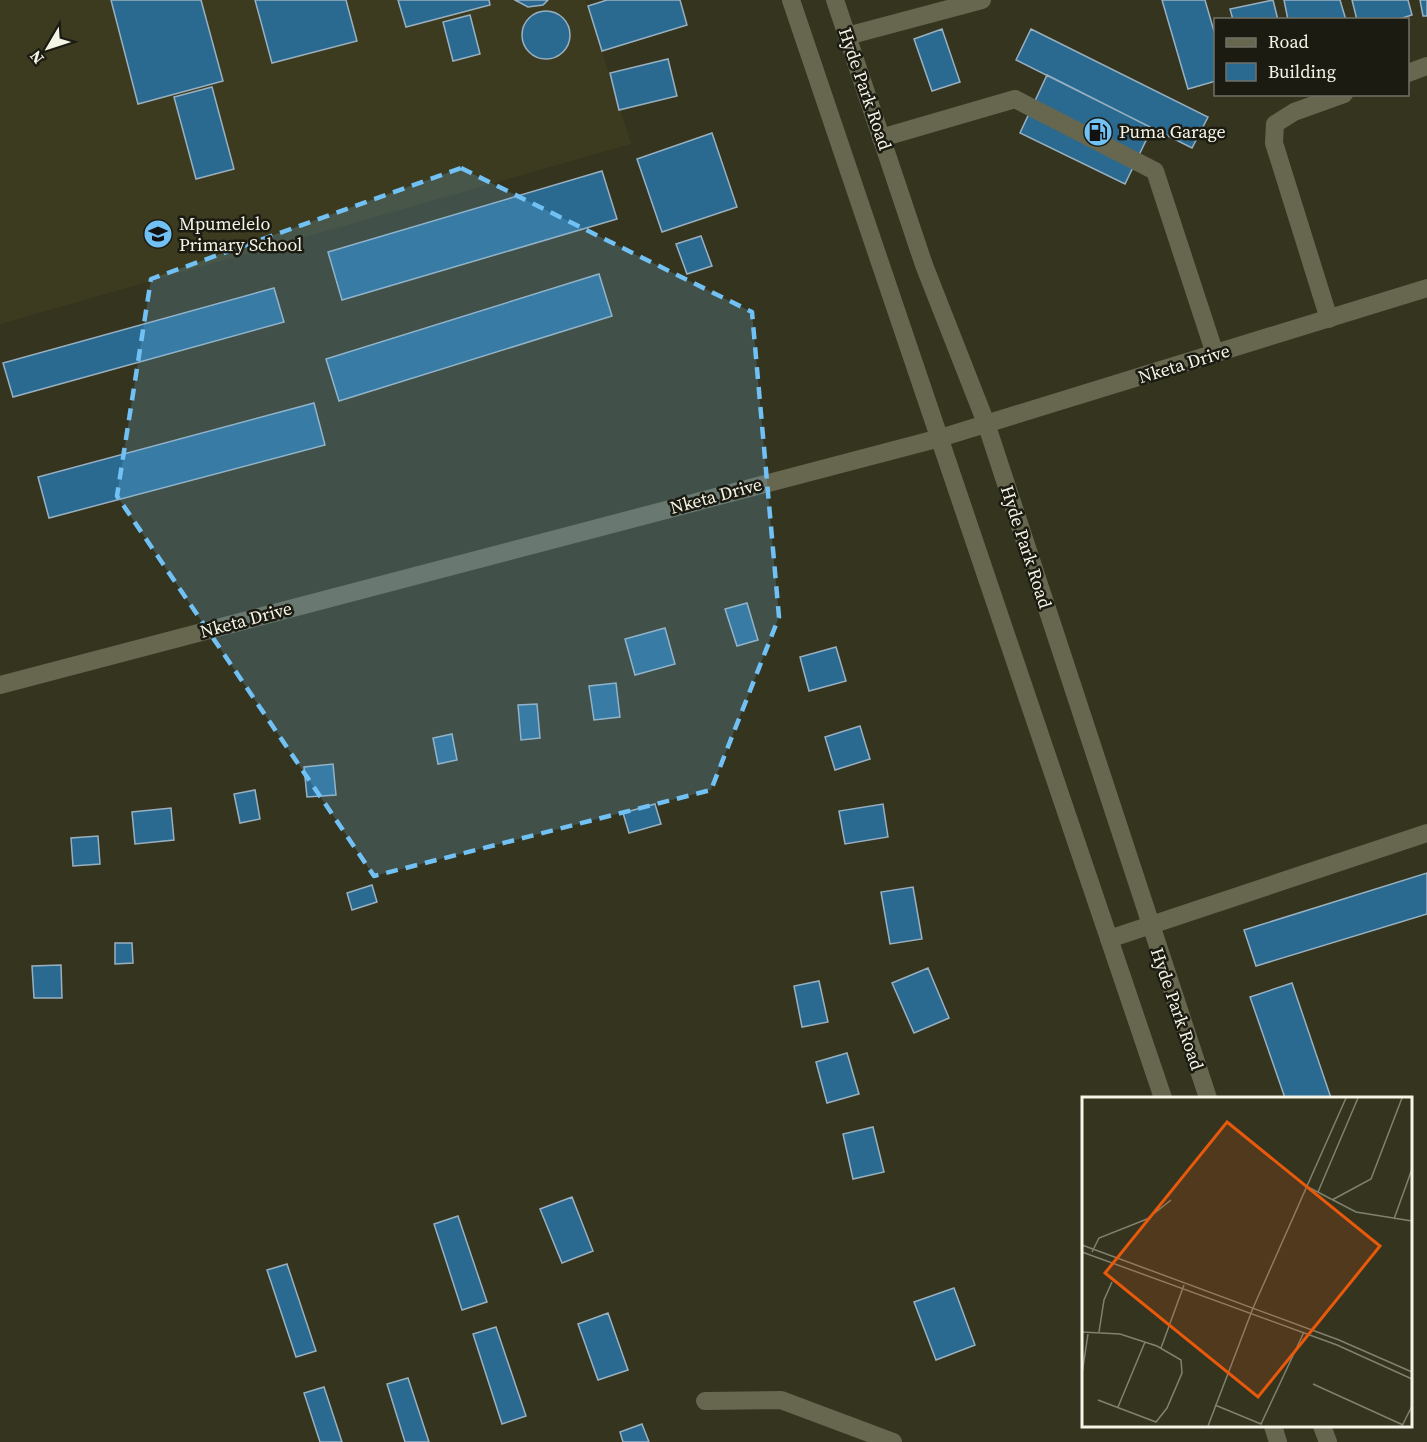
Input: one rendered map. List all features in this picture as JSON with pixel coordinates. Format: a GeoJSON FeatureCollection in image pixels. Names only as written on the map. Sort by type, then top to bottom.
{"type":"FeatureCollection","features":[{"type":"Feature","properties":{"kind":"street"},"geometry":{"type":"LineString","coordinates":[[792,0],[1162,1097]]}},
{"type":"Feature","properties":{"kind":"street","name":"Hyde Park Road"},"geometry":{"type":"LineString","coordinates":[[835,0],[924,265],[986,423],[1150,928],[1208,1097]]}},
{"type":"Feature","properties":{"kind":"street"},"geometry":{"type":"LineString","coordinates":[[847,36],[982,0]]}},
{"type":"Feature","properties":{"kind":"street"},"geometry":{"type":"LineString","coordinates":[[1409,72],[1427,66]]}},
{"type":"Feature","properties":{"kind":"street"},"geometry":{"type":"LineString","coordinates":[[1329,320],[1274,143],[1275,124],[1294,112],[1338,96]]}},
{"type":"Feature","properties":{"kind":"street"},"geometry":{"type":"LineString","coordinates":[[881,138],[1015,99],[1155,171],[1215,354]]}},
{"type":"Feature","properties":{"kind":"street","name":"Nketa Drive"},"geometry":{"type":"LineString","coordinates":[[1,681],[940,438],[1427,288]]}},
{"type":"Feature","properties":{"kind":"street"},"geometry":{"type":"LineString","coordinates":[[1109,939],[1150,928],[1427,833]]}},
{"type":"Feature","properties":{"kind":"street"},"geometry":{"type":"LineString","coordinates":[[705,1401],[781,1400],[893,1442]]}},
{"type":"Feature","properties":{"kind":"street"},"geometry":{"type":"LineString","coordinates":[[1274,1427],[1278,1442]]}},
{"type":"Feature","properties":{"kind":"street"},"geometry":{"type":"LineString","coordinates":[[1323,1427],[1328,1442]]}},
{"type":"Feature","properties":{"kind":"highlighted area"},"geometry":{"type":"Polygon","coordinates":[[[461,168],[752,312],[779,617],[711,790],[374,876],[117,496],[151,279],[461,168]]]}},
{"type":"Feature","properties":{"kind":"shaded area","name":"Mpumelelo Primary School"},"geometry":{"type":"Polygon","coordinates":[[[0,0],[586,0],[631,144],[0,324],[0,0]]]}},
{"type":"Feature","properties":{"kind":"building"},"geometry":{"type":"Polygon","coordinates":[[[111,0],[201,0],[223,81],[138,104],[111,0]]]}},
{"type":"Feature","properties":{"kind":"building"},"geometry":{"type":"Polygon","coordinates":[[[255,0],[346,0],[357,41],[272,63],[255,0]]]}},
{"type":"Feature","properties":{"kind":"building"},"geometry":{"type":"Polygon","coordinates":[[[398,0],[489,0],[490,5],[406,27],[398,0]]]}},
{"type":"Feature","properties":{"kind":"building"},"geometry":{"type":"Polygon","coordinates":[[[515,0],[548,0],[543,5],[528,7],[515,0]]]}},
{"type":"Feature","properties":{"kind":"building"},"geometry":{"type":"Polygon","coordinates":[[[607,0],[680,0],[687,25],[602,51],[588,6],[607,0]]]}},
{"type":"Feature","properties":{"kind":"building"},"geometry":{"type":"Polygon","coordinates":[[[1162,0],[1205,0],[1214,31],[1214,82],[1188,89],[1162,0]]]}},
{"type":"Feature","properties":{"kind":"building"},"geometry":{"type":"Polygon","coordinates":[[[1273,0],[1278,18],[1232,18],[1230,9],[1273,0]]]}},
{"type":"Feature","properties":{"kind":"building"},"geometry":{"type":"Polygon","coordinates":[[[1284,0],[1340,0],[1345,18],[1288,18],[1284,0]]]}},
{"type":"Feature","properties":{"kind":"building"},"geometry":{"type":"Polygon","coordinates":[[[1352,0],[1408,0],[1412,15],[1402,18],[1356,18],[1352,0]]]}},
{"type":"Feature","properties":{"kind":"building"},"geometry":{"type":"Polygon","coordinates":[[[1420,0],[1427,0],[1427,16],[1423,16],[1420,0]]]}},
{"type":"Feature","properties":{"kind":"building"},"geometry":{"type":"Polygon","coordinates":[[[546,11],[563,18],[570,35],[563,52],[546,59],[529,52],[522,35],[529,18],[546,11]]]}},
{"type":"Feature","properties":{"kind":"building"},"geometry":{"type":"Polygon","coordinates":[[[470,15],[480,54],[453,61],[443,22],[470,15]]]}},
{"type":"Feature","properties":{"kind":"building"},"geometry":{"type":"Polygon","coordinates":[[[942,29],[960,82],[932,91],[914,39],[942,29]]]}},
{"type":"Feature","properties":{"kind":"building"},"geometry":{"type":"Polygon","coordinates":[[[1031,29],[1208,117],[1192,148],[1016,60],[1031,29]]]}},
{"type":"Feature","properties":{"kind":"building"},"geometry":{"type":"Polygon","coordinates":[[[668,59],[677,96],[619,110],[610,73],[668,59]]]}},
{"type":"Feature","properties":{"kind":"building"},"geometry":{"type":"Polygon","coordinates":[[[1047,75],[1152,128],[1125,184],[1020,133],[1047,75]]]}},
{"type":"Feature","properties":{"kind":"building"},"geometry":{"type":"Polygon","coordinates":[[[212,87],[234,169],[196,179],[174,97],[212,87]]]}},
{"type":"Feature","properties":{"kind":"building"},"geometry":{"type":"Polygon","coordinates":[[[712,133],[737,207],[662,232],[637,159],[712,133]]]}},
{"type":"Feature","properties":{"kind":"building"},"geometry":{"type":"Polygon","coordinates":[[[602,171],[617,219],[342,300],[328,252],[602,171]]]}},
{"type":"Feature","properties":{"kind":"building"},"geometry":{"type":"Polygon","coordinates":[[[701,236],[712,266],[687,274],[676,244],[701,236]]]}},
{"type":"Feature","properties":{"kind":"building"},"geometry":{"type":"Polygon","coordinates":[[[599,274],[612,316],[339,401],[326,359],[599,274]]]}},
{"type":"Feature","properties":{"kind":"building"},"geometry":{"type":"Polygon","coordinates":[[[274,288],[284,322],[13,397],[3,363],[274,288]]]}},
{"type":"Feature","properties":{"kind":"building"},"geometry":{"type":"Polygon","coordinates":[[[314,403],[325,445],[49,518],[38,477],[314,403]]]}},
{"type":"Feature","properties":{"kind":"building"},"geometry":{"type":"Polygon","coordinates":[[[747,603],[758,640],[737,646],[725,609],[747,603]]]}},
{"type":"Feature","properties":{"kind":"building"},"geometry":{"type":"Polygon","coordinates":[[[665,628],[675,664],[635,675],[625,639],[665,628]]]}},
{"type":"Feature","properties":{"kind":"building"},"geometry":{"type":"Polygon","coordinates":[[[836,647],[846,681],[809,691],[800,657],[836,647]]]}},
{"type":"Feature","properties":{"kind":"building"},"geometry":{"type":"Polygon","coordinates":[[[616,683],[620,717],[594,720],[589,686],[616,683]]]}},
{"type":"Feature","properties":{"kind":"building"},"geometry":{"type":"Polygon","coordinates":[[[537,704],[540,738],[521,740],[518,705],[537,704]]]}},
{"type":"Feature","properties":{"kind":"building"},"geometry":{"type":"Polygon","coordinates":[[[860,726],[870,759],[835,770],[825,737],[860,726]]]}},
{"type":"Feature","properties":{"kind":"building"},"geometry":{"type":"Polygon","coordinates":[[[452,734],[457,760],[438,764],[433,738],[452,734]]]}},
{"type":"Feature","properties":{"kind":"building"},"geometry":{"type":"Polygon","coordinates":[[[333,764],[336,795],[307,797],[304,767],[333,764]]]}},
{"type":"Feature","properties":{"kind":"building"},"geometry":{"type":"Polygon","coordinates":[[[255,790],[260,819],[240,823],[234,794],[255,790]]]}},
{"type":"Feature","properties":{"kind":"building"},"geometry":{"type":"Polygon","coordinates":[[[655,804],[661,824],[629,833],[623,813],[655,804]]]}},
{"type":"Feature","properties":{"kind":"building"},"geometry":{"type":"Polygon","coordinates":[[[883,804],[888,837],[845,844],[839,811],[883,804]]]}},
{"type":"Feature","properties":{"kind":"building"},"geometry":{"type":"Polygon","coordinates":[[[171,808],[174,840],[135,844],[132,812],[171,808]]]}},
{"type":"Feature","properties":{"kind":"building"},"geometry":{"type":"Polygon","coordinates":[[[98,836],[100,864],[73,866],[71,838],[98,836]]]}},
{"type":"Feature","properties":{"kind":"building"},"geometry":{"type":"Polygon","coordinates":[[[1427,873],[1427,914],[1256,966],[1244,930],[1427,873]]]}},
{"type":"Feature","properties":{"kind":"building"},"geometry":{"type":"Polygon","coordinates":[[[372,885],[377,902],[352,910],[347,893],[372,885]]]}},
{"type":"Feature","properties":{"kind":"building"},"geometry":{"type":"Polygon","coordinates":[[[913,887],[922,939],[890,944],[881,892],[913,887]]]}},
{"type":"Feature","properties":{"kind":"building"},"geometry":{"type":"Polygon","coordinates":[[[115,943],[132,943],[133,963],[115,964],[115,943]]]}},
{"type":"Feature","properties":{"kind":"building"},"geometry":{"type":"Polygon","coordinates":[[[61,965],[62,998],[34,998],[32,966],[61,965]]]}},
{"type":"Feature","properties":{"kind":"building"},"geometry":{"type":"Polygon","coordinates":[[[928,968],[949,1018],[914,1033],[892,983],[928,968]]]}},
{"type":"Feature","properties":{"kind":"building"},"geometry":{"type":"Polygon","coordinates":[[[819,981],[828,1022],[802,1027],[794,986],[819,981]]]}},
{"type":"Feature","properties":{"kind":"building"},"geometry":{"type":"Polygon","coordinates":[[[1292,983],[1331,1097],[1285,1097],[1250,997],[1292,983]]]}},
{"type":"Feature","properties":{"kind":"building"},"geometry":{"type":"Polygon","coordinates":[[[847,1053],[859,1094],[827,1103],[816,1062],[847,1053]]]}},
{"type":"Feature","properties":{"kind":"building"},"geometry":{"type":"Polygon","coordinates":[[[873,1127],[884,1172],[853,1179],[843,1134],[873,1127]]]}},
{"type":"Feature","properties":{"kind":"building"},"geometry":{"type":"Polygon","coordinates":[[[572,1197],[593,1251],[562,1263],[540,1209],[572,1197]]]}},
{"type":"Feature","properties":{"kind":"building"},"geometry":{"type":"Polygon","coordinates":[[[458,1216],[487,1302],[462,1310],[434,1224],[458,1216]]]}},
{"type":"Feature","properties":{"kind":"building"},"geometry":{"type":"Polygon","coordinates":[[[287,1264],[316,1351],[296,1357],[267,1270],[287,1264]]]}},
{"type":"Feature","properties":{"kind":"building"},"geometry":{"type":"Polygon","coordinates":[[[954,1288],[975,1345],[936,1360],[914,1302],[954,1288]]]}},
{"type":"Feature","properties":{"kind":"building"},"geometry":{"type":"Polygon","coordinates":[[[608,1313],[628,1370],[598,1380],[578,1324],[608,1313]]]}},
{"type":"Feature","properties":{"kind":"building"},"geometry":{"type":"Polygon","coordinates":[[[496,1327],[526,1416],[502,1424],[473,1334],[496,1327]]]}},
{"type":"Feature","properties":{"kind":"building"},"geometry":{"type":"Polygon","coordinates":[[[408,1378],[429,1442],[405,1442],[387,1384],[408,1378]]]}},
{"type":"Feature","properties":{"kind":"building"},"geometry":{"type":"Polygon","coordinates":[[[324,1387],[342,1442],[320,1442],[304,1393],[324,1387]]]}},
{"type":"Feature","properties":{"kind":"building"},"geometry":{"type":"Polygon","coordinates":[[[642,1424],[649,1442],[623,1442],[620,1432],[642,1424]]]}},
{"type":"Feature","properties":{"kind":"place","name":"Puma Garage"},"geometry":{"type":"Point","coordinates":[1098,132]}},
{"type":"Feature","properties":{"kind":"place","name":"Mpumelelo Primary School"},"geometry":{"type":"Point","coordinates":[158,234]}}]}
